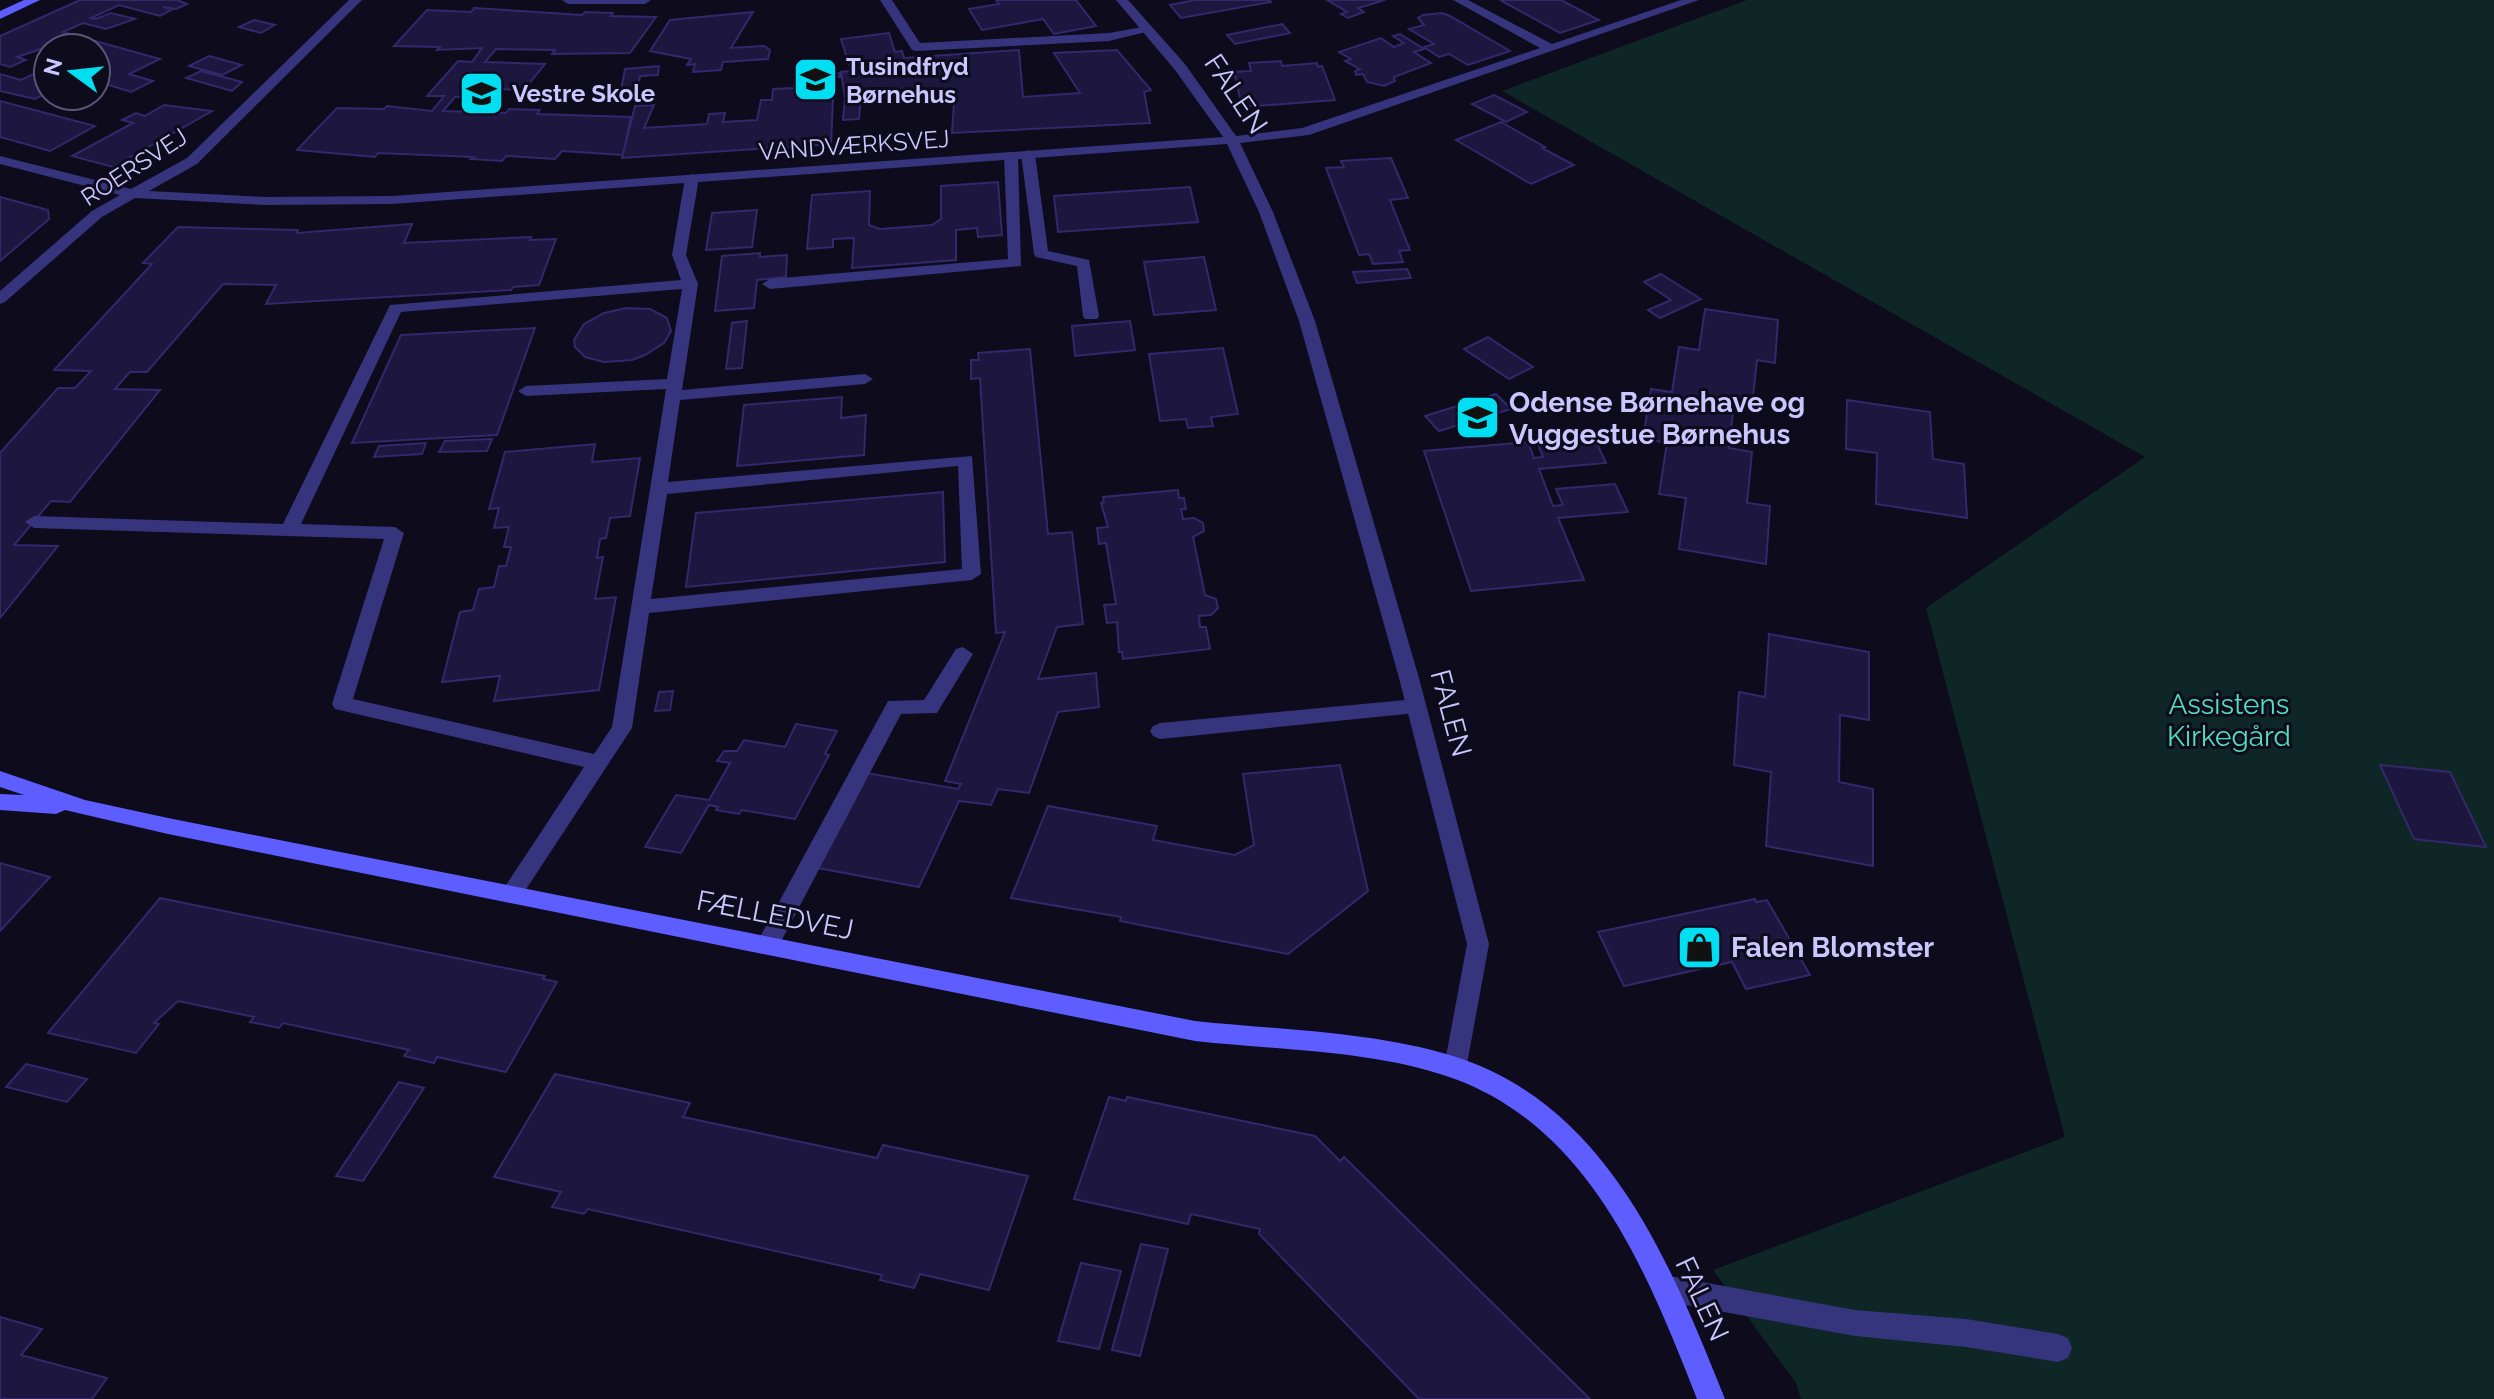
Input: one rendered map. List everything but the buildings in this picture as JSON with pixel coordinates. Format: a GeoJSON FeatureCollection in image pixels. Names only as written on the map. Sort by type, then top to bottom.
{"type":"FeatureCollection","features":[{"type":"Feature","properties":{"kind":"street"},"geometry":{"type":"LineString","coordinates":[[0,15],[34,0]]}},
{"type":"Feature","properties":{"kind":"street","name":"ROERSVEJ"},"geometry":{"type":"LineString","coordinates":[[0,299],[97,214],[192,161],[356,0]]}},
{"type":"Feature","properties":{"kind":"street"},"geometry":{"type":"LineString","coordinates":[[568,0],[645,0]]}},
{"type":"Feature","properties":{"kind":"street"},"geometry":{"type":"LineString","coordinates":[[886,0],[916,47],[1109,37],[1148,30]]}},
{"type":"Feature","properties":{"kind":"street","name":"FALEN"},"geometry":{"type":"LineString","coordinates":[[1122,0],[1180,67],[1232,140],[1266,212],[1307,321],[1416,706],[1478,944],[1456,1067],[1492,1081],[1527,1100],[1572,1140],[1609,1186],[1664,1288],[1711,1399]]}},
{"type":"Feature","properties":{"kind":"street"},"geometry":{"type":"LineString","coordinates":[[1459,0],[1552,49]]}},
{"type":"Feature","properties":{"kind":"street","name":"VANDVÆRKSVEJ"},"geometry":{"type":"LineString","coordinates":[[0,160],[132,194],[265,201],[392,200],[1232,140],[1304,132],[1693,0]]}},
{"type":"Feature","properties":{"kind":"street"},"geometry":{"type":"LineString","coordinates":[[1028,154],[1041,254],[1084,263],[1091,316]]}},
{"type":"Feature","properties":{"kind":"street"},"geometry":{"type":"LineString","coordinates":[[770,284],[1016,263],[1011,156]]}},
{"type":"Feature","properties":{"kind":"street"},"geometry":{"type":"LineString","coordinates":[[511,894],[622,728],[690,284],[679,255],[692,178]]}},
{"type":"Feature","properties":{"kind":"street"},"geometry":{"type":"LineString","coordinates":[[289,530],[395,308],[690,284]]}},
{"type":"Feature","properties":{"kind":"street"},"geometry":{"type":"LineString","coordinates":[[526,391],[674,390],[865,379]]}},
{"type":"Feature","properties":{"kind":"street"},"geometry":{"type":"LineString","coordinates":[[640,607],[972,574],[966,460],[658,489]]}},
{"type":"Feature","properties":{"kind":"street"},"geometry":{"type":"LineString","coordinates":[[34,522],[395,533],[342,704],[599,763]]}},
{"type":"Feature","properties":{"kind":"street"},"geometry":{"type":"LineString","coordinates":[[768,944],[895,706],[930,708],[963,654]]}},
{"type":"Feature","properties":{"kind":"street"},"geometry":{"type":"LineString","coordinates":[[1160,731],[1416,706]]}},
{"type":"Feature","properties":{"kind":"street","name":"FÆLLEDVEJ"},"geometry":{"type":"LineString","coordinates":[[0,779],[84,808]]}},
{"type":"Feature","properties":{"kind":"street","name":"FÆLLEDVEJ"},"geometry":{"type":"LineString","coordinates":[[0,802],[84,808],[1195,1031],[1362,1047],[1456,1067]]}},
{"type":"Feature","properties":{"kind":"street"},"geometry":{"type":"LineString","coordinates":[[1664,1288],[1855,1323],[1966,1333],[2058,1348]]}},
{"type":"Feature","properties":{"kind":"green space","name":"Assistens Kirkegård"},"geometry":{"type":"Polygon","coordinates":[[[1747,0],[2494,0],[2494,1399],[1801,1399],[1796,1383],[1713,1270],[2065,1137],[1926,608],[2145,457],[1502,91],[1747,0]]]}},
{"type":"Feature","properties":{"kind":"place","name":"Tusindfryd Børnehus"},"geometry":{"type":"Point","coordinates":[815,80]}},
{"type":"Feature","properties":{"kind":"place","name":"Vestre Skole"},"geometry":{"type":"Point","coordinates":[481,93]}},
{"type":"Feature","properties":{"kind":"place","name":"Odense Børnehave og Vuggestue Børnehus"},"geometry":{"type":"Point","coordinates":[1478,418]}},
{"type":"Feature","properties":{"kind":"place","name":"Falen Blomster"},"geometry":{"type":"Point","coordinates":[1700,947]}}]}
